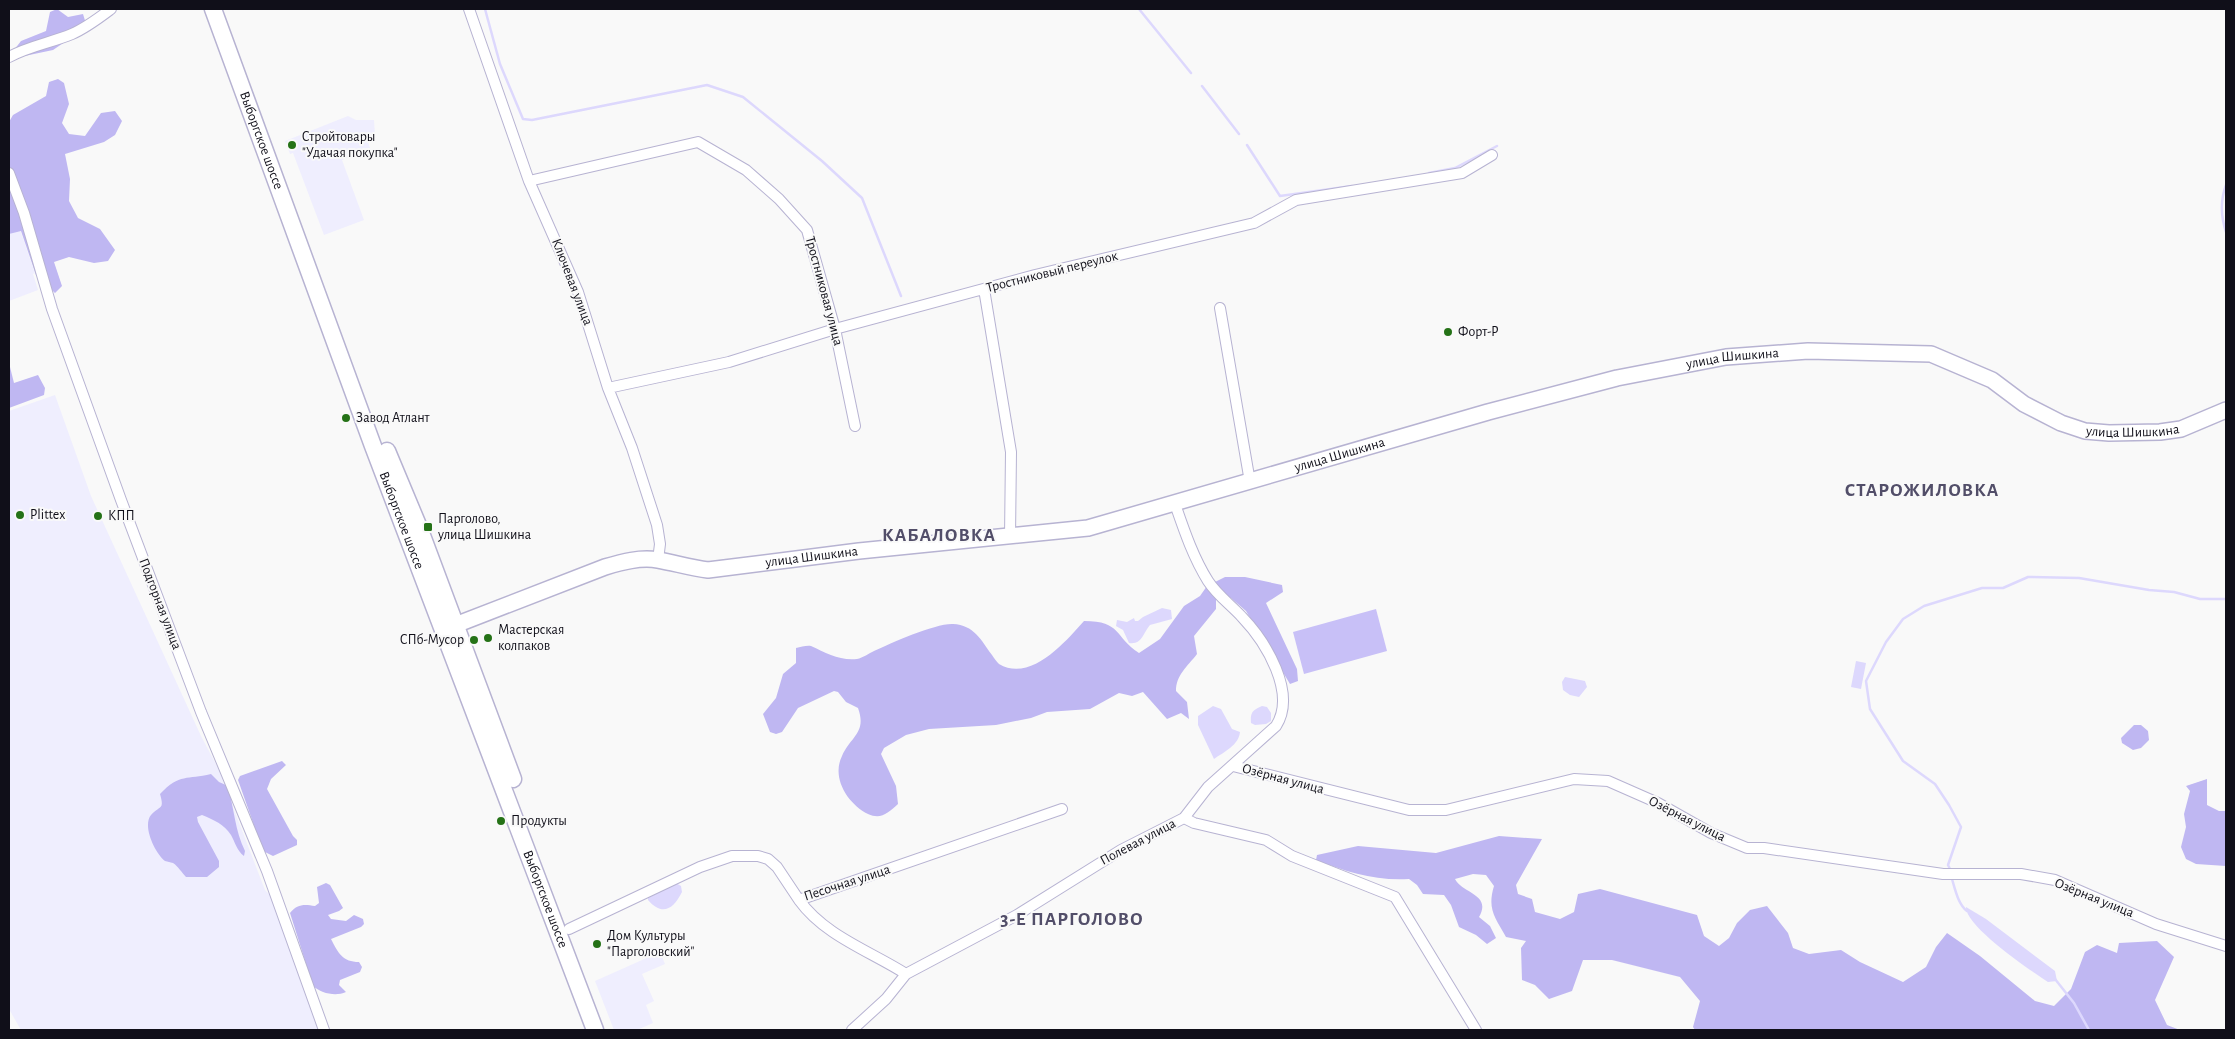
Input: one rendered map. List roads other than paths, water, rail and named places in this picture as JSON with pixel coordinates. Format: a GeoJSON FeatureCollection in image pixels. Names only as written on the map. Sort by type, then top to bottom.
{"type":"FeatureCollection","features":[{"type":"Feature","properties":{"kind":"main road","name":"Выборгское шоссе"},"geometry":{"type":"LineString","coordinates":[[213,9],[373,446],[450,627],[569,930],[605,1030]]}},
{"type":"Feature","properties":{"kind":"main road","name":"Выборгское шоссе"},"geometry":{"type":"LineString","coordinates":[[223,9],[378,430],[420,530],[450,627],[596,1030]]}},
{"type":"Feature","properties":{"kind":"street"},"geometry":{"type":"LineString","coordinates":[[9,57],[24,48],[76,32],[111,9]]}},
{"type":"Feature","properties":{"kind":"street","name":"Ключевая улица"},"geometry":{"type":"LineString","coordinates":[[469,9],[529,181],[578,292],[608,388],[632,448],[657,526],[660,544],[658,560]]}},
{"type":"Feature","properties":{"kind":"street","name":"Тростниковая улица"},"geometry":{"type":"LineString","coordinates":[[529,181],[698,142],[746,170],[779,199],[807,230],[835,329],[855,426]]}},
{"type":"Feature","properties":{"kind":"street","name":"Тростниковый переулок"},"geometry":{"type":"LineString","coordinates":[[608,388],[729,362],[835,329],[1035,275],[1254,223],[1296,200],[1462,173],[1492,155]]}},
{"type":"Feature","properties":{"kind":"street","name":"Подгорная улица"},"geometry":{"type":"LineString","coordinates":[[9,173],[24,213],[52,309],[121,500],[202,712],[267,871],[324,1030]]}},
{"type":"Feature","properties":{"kind":"street"},"geometry":{"type":"LineString","coordinates":[[984,289],[1011,452],[1010,537]]}},
{"type":"Feature","properties":{"kind":"street"},"geometry":{"type":"LineString","coordinates":[[1220,308],[1250,482]]}},
{"type":"Feature","properties":{"kind":"street","name":"улица Шишкина"},"geometry":{"type":"LineString","coordinates":[[450,627],[604,567],[626,561],[658,560],[690,568],[708,570],[859,551],[1088,528],[1488,412],[1617,378],[1726,357],[1808,351],[1931,354],[1992,380],[2024,404],[2061,423],[2085,431],[2109,433],[2181,429],[2226,410]]}},
{"type":"Feature","properties":{"kind":"street"},"geometry":{"type":"LineString","coordinates":[[1175,504],[1188,541],[1209,582],[1261,640],[1276,672],[1284,696],[1283,715],[1276,726],[1208,787],[1184,818]]}},
{"type":"Feature","properties":{"kind":"street","name":"Озёрная улица"},"geometry":{"type":"LineString","coordinates":[[1233,766],[1409,810],[1446,810],[1574,779],[1608,781],[1658,803],[1710,834],[1747,848],[1764,848],[1943,874],[2021,874],[2056,880],[2156,924],[2226,946]]}},
{"type":"Feature","properties":{"kind":"street","name":"Песочная улица"},"geometry":{"type":"LineString","coordinates":[[569,930],[700,867],[732,856],[758,856],[768,859],[777,867],[799,900],[1062,809]]}},
{"type":"Feature","properties":{"kind":"street","name":"Полевая улица"},"geometry":{"type":"LineString","coordinates":[[852,1030],[886,999],[906,974],[1017,915],[1121,850],[1184,818],[1194,823],[1266,840],[1292,856],[1395,897],[1476,1030]]}},
{"type":"Feature","properties":{"kind":"street"},"geometry":{"type":"LineString","coordinates":[[799,900],[809,914],[825,926],[852,944],[906,974]]}},
{"type":"Feature","properties":{"kind":"waterway"},"geometry":{"type":"LineString","coordinates":[[485,9],[500,64],[523,119],[532,120],[707,85],[743,97],[822,161],[862,198],[901,296]]}},
{"type":"Feature","properties":{"kind":"waterway"},"geometry":{"type":"LineString","coordinates":[[1139,9],[1191,73]]}},
{"type":"Feature","properties":{"kind":"waterway"},"geometry":{"type":"LineString","coordinates":[[1202,86],[1239,134]]}},
{"type":"Feature","properties":{"kind":"waterway"},"geometry":{"type":"LineString","coordinates":[[1247,145],[1280,196],[1352,186]]}},
{"type":"Feature","properties":{"kind":"waterway"},"geometry":{"type":"LineString","coordinates":[[1429,173],[1455,168],[1497,146]]}},
{"type":"Feature","properties":{"kind":"waterway"},"geometry":{"type":"LineString","coordinates":[[2226,185],[2222,209],[2226,232]]}},
{"type":"Feature","properties":{"kind":"waterway"},"geometry":{"type":"LineString","coordinates":[[1950,869],[1948,865],[1961,827],[1935,784],[1903,761],[1870,709],[1866,681],[1886,642],[1903,619],[1924,606],[1982,588],[2003,588],[2028,577],[2079,578],[2149,590],[2174,592],[2200,599],[2226,599]]}},
{"type":"Feature","properties":{"kind":"waterway"},"geometry":{"type":"LineString","coordinates":[[1952,879],[1959,900],[1967,911]]}},
{"type":"Feature","properties":{"kind":"waterway"},"geometry":{"type":"LineString","coordinates":[[2055,979],[2074,1003],[2089,1030]]}},
{"type":"Feature","properties":{"kind":"place","name":"Cтройтовары \"Удачая покупка\""},"geometry":{"type":"Point","coordinates":[292,145]}},
{"type":"Feature","properties":{"kind":"place","name":"Форт-Р"},"geometry":{"type":"Point","coordinates":[1448,332]}},
{"type":"Feature","properties":{"kind":"place","name":"Завод Атлант"},"geometry":{"type":"Point","coordinates":[346,418]}},
{"type":"Feature","properties":{"kind":"place","name":"Plittex"},"geometry":{"type":"Point","coordinates":[20,515]}},
{"type":"Feature","properties":{"kind":"place","name":"КПП"},"geometry":{"type":"Point","coordinates":[98,516]}},
{"type":"Feature","properties":{"kind":"place","name":"Парголово, улица Шишкина"},"geometry":{"type":"Point","coordinates":[428,527]}},
{"type":"Feature","properties":{"kind":"place","name":"Мастерская колпаков"},"geometry":{"type":"Point","coordinates":[488,638]}},
{"type":"Feature","properties":{"kind":"place","name":"СПб-Мусор"},"geometry":{"type":"Point","coordinates":[474,640]}},
{"type":"Feature","properties":{"kind":"place","name":"Продукты"},"geometry":{"type":"Point","coordinates":[501,821]}},
{"type":"Feature","properties":{"kind":"place","name":"Дом Культуры \"Парголовский\""},"geometry":{"type":"Point","coordinates":[597,944]}},
{"type":"Feature","properties":{"kind":"district","name":"СТАРОЖИЛОВКА"},"geometry":{"type":"Point","coordinates":[1922,490]}},
{"type":"Feature","properties":{"kind":"district","name":"КАБАЛОВКА"},"geometry":{"type":"Point","coordinates":[939,535]}},
{"type":"Feature","properties":{"kind":"district","name":"3-Е ПАРГОЛОВО"},"geometry":{"type":"Point","coordinates":[1072,919]}}]}
